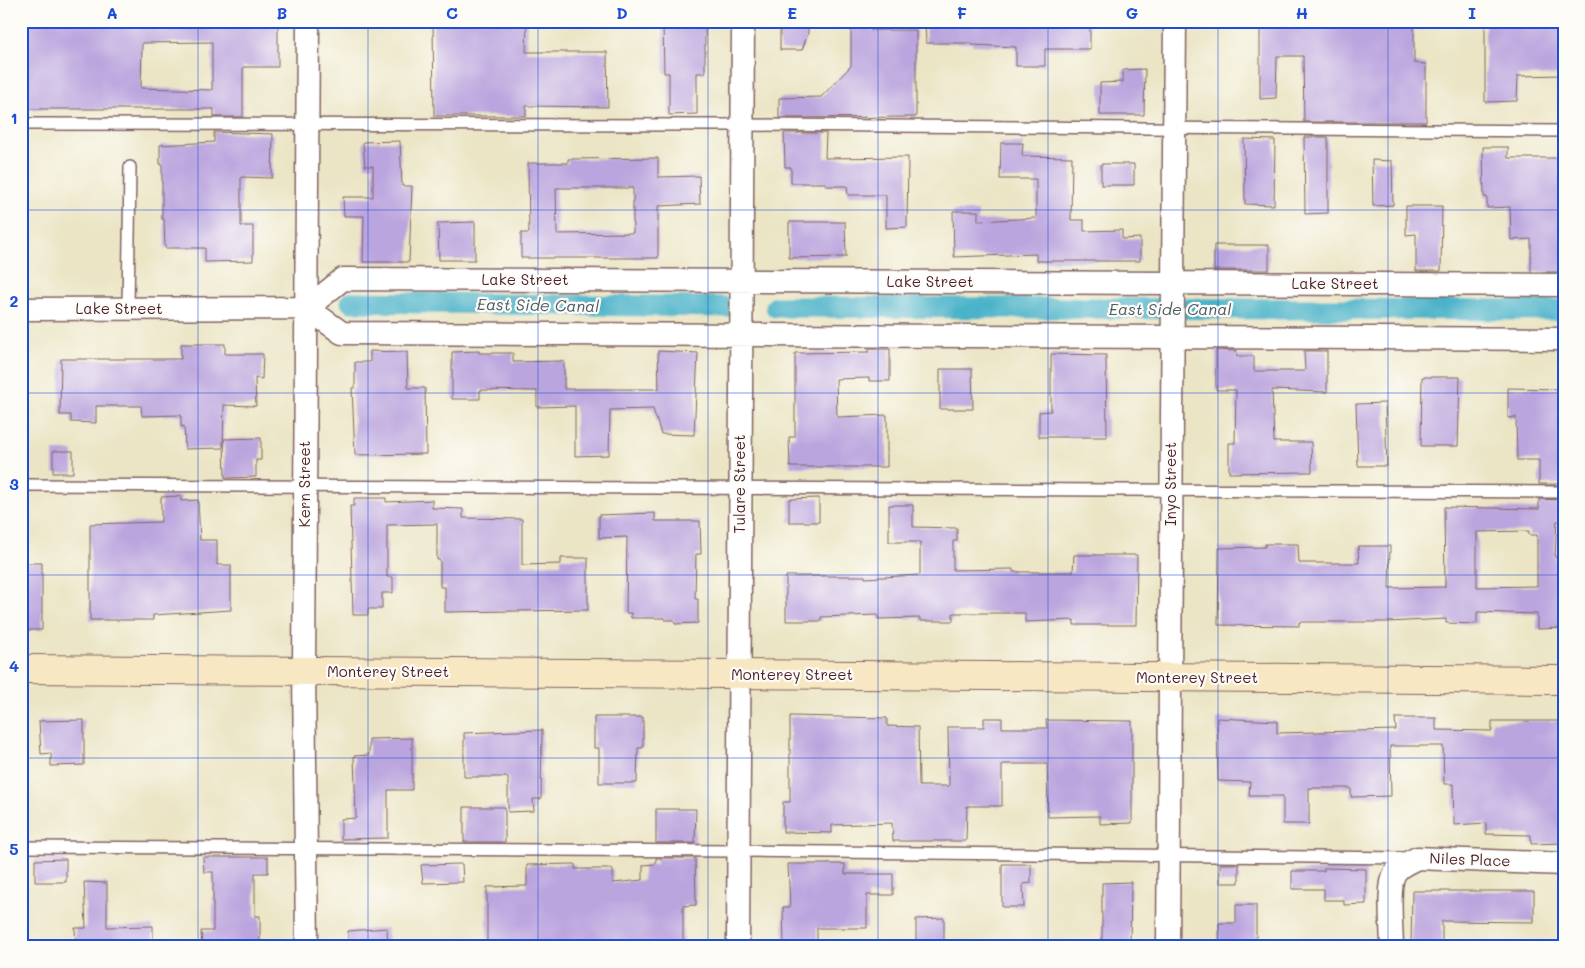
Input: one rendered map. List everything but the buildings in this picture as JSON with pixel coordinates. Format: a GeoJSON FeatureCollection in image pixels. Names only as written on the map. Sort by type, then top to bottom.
{"type":"FeatureCollection","features":[{"type":"Feature","properties":{"kind":"main road","name":"Monterey Street"},"geometry":{"type":"LineString","coordinates":[[21,669],[1564,680]]}},
{"type":"Feature","properties":{"kind":"street","name":"Kern Street"},"geometry":{"type":"LineString","coordinates":[[308,21],[304,671],[308,947]]}},
{"type":"Feature","properties":{"kind":"street","name":"Tulare Street"},"geometry":{"type":"LineString","coordinates":[[738,947],[743,21]]}},
{"type":"Feature","properties":{"kind":"street","name":"Inyo Street"},"geometry":{"type":"LineString","coordinates":[[1168,947],[1175,21]]}},
{"type":"Feature","properties":{"kind":"street","name":"Lake Street"},"geometry":{"type":"LineString","coordinates":[[21,309],[307,308],[343,279],[1564,285]]}},
{"type":"Feature","properties":{"kind":"street"},"geometry":{"type":"LineString","coordinates":[[307,308],[342,333],[1564,340]]}},
{"type":"Feature","properties":{"kind":"street","name":"Niles Place"},"geometry":{"type":"LineString","coordinates":[[1392,947],[1392,887],[1394,874],[1402,866],[1417,858],[1564,864]]}},
{"type":"Feature","properties":{"kind":"lane"},"geometry":{"type":"LineString","coordinates":[[21,124],[742,125],[1564,131]]}},
{"type":"Feature","properties":{"kind":"lane"},"geometry":{"type":"LineString","coordinates":[[128,309],[130,167]]}},
{"type":"Feature","properties":{"kind":"lane"},"geometry":{"type":"LineString","coordinates":[[21,485],[1564,492]]}},
{"type":"Feature","properties":{"kind":"lane"},"geometry":{"type":"LineString","coordinates":[[21,847],[1168,854],[1417,858]]}},
{"type":"Feature","properties":{"kind":"waterway","name":"East Side Canal"},"geometry":{"type":"LineString","coordinates":[[351,302],[725,307]]}},
{"type":"Feature","properties":{"kind":"waterway","name":"East Side Canal"},"geometry":{"type":"LineString","coordinates":[[776,307],[1564,310]]}}]}
